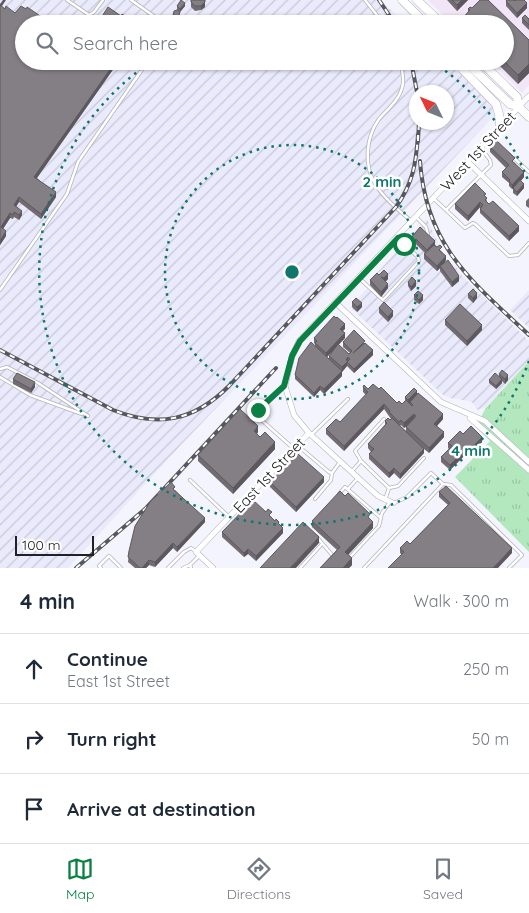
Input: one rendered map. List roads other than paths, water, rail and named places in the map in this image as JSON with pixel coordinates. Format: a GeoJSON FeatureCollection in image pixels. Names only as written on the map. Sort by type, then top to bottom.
{"type":"FeatureCollection","features":[{"type":"Feature","properties":{"kind":"main road"},"geometry":{"type":"LineString","coordinates":[[402,0],[417,15]]}},
{"type":"Feature","properties":{"kind":"main road"},"geometry":{"type":"LineString","coordinates":[[417,0],[433,15]]}},
{"type":"Feature","properties":{"kind":"main road"},"geometry":{"type":"LineString","coordinates":[[463,70],[496,104],[500,127]]}},
{"type":"Feature","properties":{"kind":"main road"},"geometry":{"type":"LineString","coordinates":[[474,70],[510,104],[518,107],[529,117]]}},
{"type":"Feature","properties":{"kind":"main road"},"geometry":{"type":"LineString","coordinates":[[489,70],[517,97],[518,107]]}},
{"type":"Feature","properties":{"kind":"street","name":"West 1st Street"},"geometry":{"type":"LineString","coordinates":[[414,220],[529,96]]}},
{"type":"Feature","properties":{"kind":"street"},"geometry":{"type":"LineString","coordinates":[[468,162],[529,221]]}},
{"type":"Feature","properties":{"kind":"street"},"geometry":{"type":"LineString","coordinates":[[284,386],[292,356],[300,341],[414,220]]}},
{"type":"Feature","properties":{"kind":"street"},"geometry":{"type":"LineString","coordinates":[[336,302],[441,402],[485,422],[529,462]]}},
{"type":"Feature","properties":{"kind":"street","name":"East 1st Street"},"geometry":{"type":"LineString","coordinates":[[198,554],[229,517],[295,447],[310,434],[294,415],[284,386]]}},
{"type":"Feature","properties":{"kind":"street"},"geometry":{"type":"LineString","coordinates":[[464,414],[480,425],[529,470]]}},
{"type":"Feature","properties":{"kind":"street"},"geometry":{"type":"LineString","coordinates":[[310,434],[378,496],[389,502]]}},
{"type":"Feature","properties":{"kind":"street"},"geometry":{"type":"LineString","coordinates":[[198,554],[213,568]]}},
{"type":"Feature","properties":{"kind":"lane"},"geometry":{"type":"LineString","coordinates":[[67,0],[89,15],[94,12],[103,0]]}},
{"type":"Feature","properties":{"kind":"lane"},"geometry":{"type":"LineString","coordinates":[[131,0],[152,15]]}},
{"type":"Feature","properties":{"kind":"lane"},"geometry":{"type":"LineString","coordinates":[[365,0],[378,15]]}},
{"type":"Feature","properties":{"kind":"lane"},"geometry":{"type":"LineString","coordinates":[[0,290],[67,194],[74,168],[142,70]]}},
{"type":"Feature","properties":{"kind":"lane"},"geometry":{"type":"LineString","coordinates":[[403,70],[403,88],[378,121],[369,141],[368,163],[375,184],[387,199],[426,227],[428,235]]}},
{"type":"Feature","properties":{"kind":"lane"},"geometry":{"type":"LineString","coordinates":[[491,136],[498,142]]}},
{"type":"Feature","properties":{"kind":"lane"},"geometry":{"type":"LineString","coordinates":[[446,210],[491,165],[491,162],[480,148]]}},
{"type":"Feature","properties":{"kind":"lane"},"geometry":{"type":"LineString","coordinates":[[510,154],[529,172]]}},
{"type":"Feature","properties":{"kind":"lane"},"geometry":{"type":"LineString","coordinates":[[434,199],[465,228],[475,224],[509,256],[518,255],[529,243]]}},
{"type":"Feature","properties":{"kind":"lane"},"geometry":{"type":"LineString","coordinates":[[359,278],[380,299],[383,300],[389,294],[419,262],[418,257],[398,238]]}},
{"type":"Feature","properties":{"kind":"lane"},"geometry":{"type":"LineString","coordinates":[[354,331],[360,325]]}},
{"type":"Feature","properties":{"kind":"lane"},"geometry":{"type":"LineString","coordinates":[[0,369],[7,367],[38,383],[88,416],[30,395],[0,377]]}},
{"type":"Feature","properties":{"kind":"lane"},"geometry":{"type":"LineString","coordinates":[[284,386],[258,410],[257,416],[295,447],[332,473]]}},
{"type":"Feature","properties":{"kind":"lane"},"geometry":{"type":"LineString","coordinates":[[310,434],[348,399]]}},
{"type":"Feature","properties":{"kind":"lane"},"geometry":{"type":"LineString","coordinates":[[351,556],[379,526],[382,513],[389,502],[389,488],[361,461],[355,451],[384,420]]}},
{"type":"Feature","properties":{"kind":"lane"},"geometry":{"type":"LineString","coordinates":[[389,488],[398,486],[424,458]]}},
{"type":"Feature","properties":{"kind":"lane"},"geometry":{"type":"LineString","coordinates":[[351,472],[361,461]]}},
{"type":"Feature","properties":{"kind":"lane"},"geometry":{"type":"LineString","coordinates":[[315,499],[331,480],[332,473],[340,462]]}},
{"type":"Feature","properties":{"kind":"lane"},"geometry":{"type":"LineString","coordinates":[[389,502],[407,497],[432,473],[442,484],[451,485],[522,555],[509,568]]}},
{"type":"Feature","properties":{"kind":"lane"},"geometry":{"type":"LineString","coordinates":[[348,490],[358,478]]}},
{"type":"Feature","properties":{"kind":"lane"},"geometry":{"type":"LineString","coordinates":[[190,480],[229,517]]}},
{"type":"Feature","properties":{"kind":"lane"},"geometry":{"type":"LineString","coordinates":[[364,568],[442,484]]}},
{"type":"Feature","properties":{"kind":"lane"},"geometry":{"type":"LineString","coordinates":[[333,500],[345,487],[380,518]]}},
{"type":"Feature","properties":{"kind":"lane"},"geometry":{"type":"LineString","coordinates":[[314,534],[334,556],[328,562]]}},
{"type":"Feature","properties":{"kind":"lane"},"geometry":{"type":"LineString","coordinates":[[300,568],[322,544]]}},
{"type":"Feature","properties":{"kind":"lane"},"geometry":{"type":"LineString","coordinates":[[168,568],[184,552],[191,548],[198,554],[190,567],[183,568]]}},
{"type":"Feature","properties":{"kind":"lane"},"geometry":{"type":"LineString","coordinates":[[101,568],[99,566],[108,556],[121,568]]}},
{"type":"Feature","properties":{"kind":"railway"},"geometry":{"type":"LineString","coordinates":[[379,0],[389,15]]}},
{"type":"Feature","properties":{"kind":"railway"},"geometry":{"type":"LineString","coordinates":[[413,70],[416,85]]}},
{"type":"Feature","properties":{"kind":"railway"},"geometry":{"type":"LineString","coordinates":[[418,141],[419,130]]}},
{"type":"Feature","properties":{"kind":"railway"},"geometry":{"type":"LineString","coordinates":[[0,350],[113,410],[129,416],[160,420],[189,414],[216,398],[229,386],[396,207],[413,173],[418,135]]}},
{"type":"Feature","properties":{"kind":"railway"},"geometry":{"type":"LineString","coordinates":[[420,161],[424,191],[431,216],[455,260],[488,297],[529,335]]}},
{"type":"Feature","properties":{"kind":"railway"},"geometry":{"type":"LineString","coordinates":[[76,568],[145,509],[276,368]]}}]}
